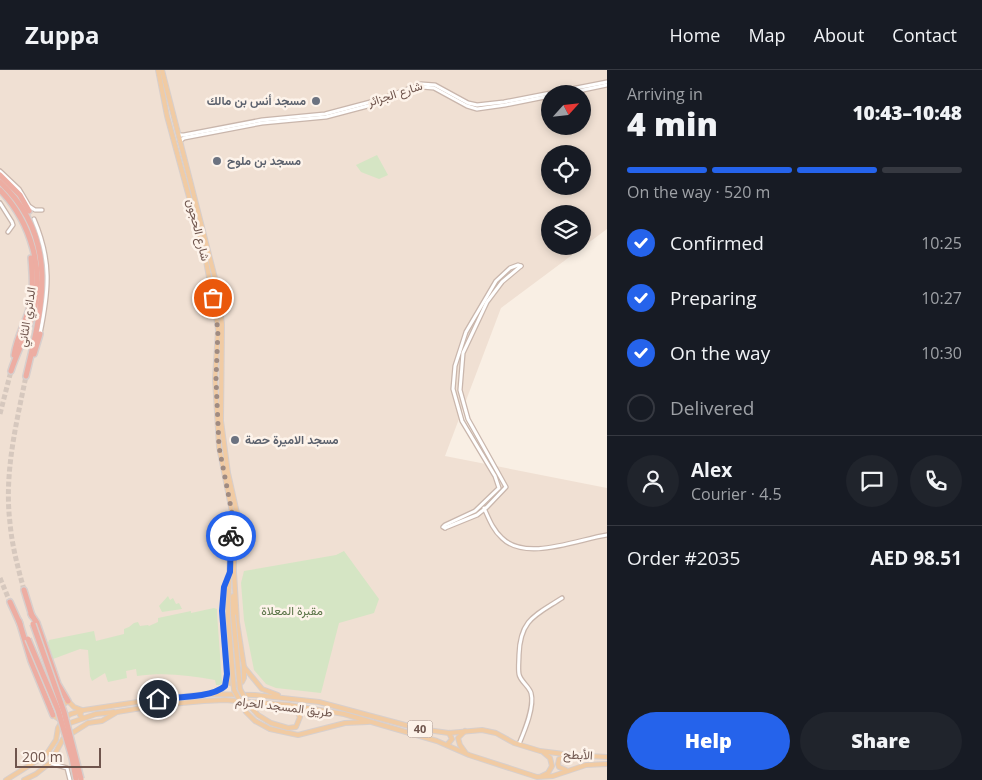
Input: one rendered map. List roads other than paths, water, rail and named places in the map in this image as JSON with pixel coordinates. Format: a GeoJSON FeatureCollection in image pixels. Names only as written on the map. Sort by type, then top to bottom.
{"type":"FeatureCollection","features":[{"type":"Feature","properties":{"kind":"highway"},"geometry":{"type":"LineString","coordinates":[[0,175],[20,195],[29,209]]}},
{"type":"Feature","properties":{"kind":"highway","name":"الدائري الثاني"},"geometry":{"type":"LineString","coordinates":[[0,182],[25,213],[38,244],[42,260],[42,301],[26,376]]}},
{"type":"Feature","properties":{"kind":"highway","name":"الدائري الثاني"},"geometry":{"type":"LineString","coordinates":[[0,190],[24,224],[32,245],[36,265],[35,304],[11,372]]}},
{"type":"Feature","properties":{"kind":"highway"},"geometry":{"type":"LineString","coordinates":[[14,361],[16,344],[31,301],[31,258]]}},
{"type":"Feature","properties":{"kind":"highway"},"geometry":{"type":"LineString","coordinates":[[29,366],[40,334]]}},
{"type":"Feature","properties":{"kind":"highway"},"geometry":{"type":"LineString","coordinates":[[24,590],[31,614],[58,684],[68,701]]}},
{"type":"Feature","properties":{"kind":"highway"},"geometry":{"type":"LineString","coordinates":[[10,602],[54,715]]}},
{"type":"Feature","properties":{"kind":"highway"},"geometry":{"type":"LineString","coordinates":[[35,623],[64,712],[77,780]]}},
{"type":"Feature","properties":{"kind":"highway"},"geometry":{"type":"LineString","coordinates":[[26,640],[58,710],[77,780]]}},
{"type":"Feature","properties":{"kind":"main road","name":"شارع الحجون"},"geometry":{"type":"LineString","coordinates":[[158,70],[167,116],[205,256],[216,309],[218,330],[216,379],[219,447],[233,518],[230,543],[232,572]]}},
{"type":"Feature","properties":{"kind":"main road","name":"شارع الحجون"},"geometry":{"type":"LineString","coordinates":[[162,70],[216,286],[222,324],[221,422],[228,473],[237,513],[232,572]]}},
{"type":"Feature","properties":{"kind":"main road"},"geometry":{"type":"LineString","coordinates":[[232,572],[230,615],[234,690],[246,712],[255,721],[270,730],[298,735],[345,723],[372,722]]}},
{"type":"Feature","properties":{"kind":"main road"},"geometry":{"type":"LineString","coordinates":[[227,674],[230,682],[236,685],[242,682],[244,678],[232,572]]}},
{"type":"Feature","properties":{"kind":"main road"},"geometry":{"type":"LineString","coordinates":[[208,694],[219,691],[225,686],[227,674],[222,611],[224,587],[232,572]]}},
{"type":"Feature","properties":{"kind":"main road"},"geometry":{"type":"LineString","coordinates":[[230,615],[240,689],[248,704],[258,715],[271,723],[288,728],[296,727],[300,717],[289,705]]}},
{"type":"Feature","properties":{"kind":"main road"},"geometry":{"type":"LineString","coordinates":[[244,668],[262,689],[291,698]]}},
{"type":"Feature","properties":{"kind":"main road","name":"طريق المسجد الحرام"},"geometry":{"type":"LineString","coordinates":[[62,721],[71,714],[82,710],[158,699],[208,694],[255,695],[319,702],[420,729],[449,733],[486,730],[519,744],[549,753]]}},
{"type":"Feature","properties":{"kind":"main road","name":"طريق المسجد الحرام"},"geometry":{"type":"LineString","coordinates":[[24,780],[36,774],[50,763],[63,739],[88,723],[102,721],[117,712],[160,705],[225,700],[289,705],[344,714],[447,745],[468,755],[538,778],[560,773]]}},
{"type":"Feature","properties":{"kind":"main road"},"geometry":{"type":"LineString","coordinates":[[50,705],[60,707],[68,701],[74,707],[82,710],[80,715],[83,718]]}},
{"type":"Feature","properties":{"kind":"main road"},"geometry":{"type":"LineString","coordinates":[[54,715],[62,721],[70,723],[83,718],[117,712]]}},
{"type":"Feature","properties":{"kind":"main road"},"geometry":{"type":"LineString","coordinates":[[54,715],[58,728]]}},
{"type":"Feature","properties":{"kind":"main road"},"geometry":{"type":"LineString","coordinates":[[6,780],[46,756],[56,740],[58,728],[62,721]]}},
{"type":"Feature","properties":{"kind":"main road"},"geometry":{"type":"LineString","coordinates":[[465,731],[460,735],[459,742],[468,755]]}},
{"type":"Feature","properties":{"kind":"main road"},"geometry":{"type":"LineString","coordinates":[[447,745],[452,741],[449,733]]}},
{"type":"Feature","properties":{"kind":"main road"},"geometry":{"type":"LineString","coordinates":[[538,778],[548,772],[552,766],[550,758],[540,751]]}},
{"type":"Feature","properties":{"kind":"main road","name":"الأبطح"},"geometry":{"type":"LineString","coordinates":[[549,753],[607,757]]}},
{"type":"Feature","properties":{"kind":"main road"},"geometry":{"type":"LineString","coordinates":[[570,769],[561,769],[558,761],[559,758],[572,755]]}},
{"type":"Feature","properties":{"kind":"main road","name":"الأبطح"},"geometry":{"type":"LineString","coordinates":[[560,773],[586,765],[607,764]]}},
{"type":"Feature","properties":{"kind":"street","name":"شارع الجزائر"},"geometry":{"type":"LineString","coordinates":[[178,135],[184,136],[264,120],[323,114],[384,98],[421,84],[435,85],[477,106],[607,84]]}},
{"type":"Feature","properties":{"kind":"street","name":"شارع الجزائر"},"geometry":{"type":"LineString","coordinates":[[591,88],[607,84]]}},
{"type":"Feature","properties":{"kind":"street","name":"شارع الجزائر"},"geometry":{"type":"LineString","coordinates":[[180,141],[262,123],[310,120],[332,116],[385,101],[422,87],[434,88],[466,106],[477,108],[497,107],[541,98]]}},
{"type":"Feature","properties":{"kind":"street"},"geometry":{"type":"LineString","coordinates":[[0,171],[18,189],[29,209],[42,210]]}},
{"type":"Feature","properties":{"kind":"street"},"geometry":{"type":"LineString","coordinates":[[0,203],[13,225],[8,232]]}},
{"type":"Feature","properties":{"kind":"street"},"geometry":{"type":"LineString","coordinates":[[34,219],[43,242],[48,288],[40,334]]}},
{"type":"Feature","properties":{"kind":"street"},"geometry":{"type":"LineString","coordinates":[[499,488],[462,421],[453,389],[455,366],[466,332],[496,281],[510,268],[518,265],[521,266],[502,282],[487,302],[463,353],[460,390],[468,420],[504,483],[506,487],[476,515],[446,528],[443,527],[475,511],[483,505],[504,483]]}},
{"type":"Feature","properties":{"kind":"street"},"geometry":{"type":"LineString","coordinates":[[483,505],[494,529],[502,539],[518,546],[551,549],[607,535]]}},
{"type":"Feature","properties":{"kind":"street"},"geometry":{"type":"LineString","coordinates":[[519,744],[528,722],[532,700],[531,692],[519,676],[520,642],[525,626],[530,619],[562,598]]}},
{"type":"Feature","properties":{"kind":"street"},"geometry":{"type":"LineString","coordinates":[[50,763],[67,768],[77,780]]}},
{"type":"Feature","properties":{"kind":"tunnel"},"geometry":{"type":"LineString","coordinates":[[0,414],[11,371]]}},
{"type":"Feature","properties":{"kind":"tunnel"},"geometry":{"type":"LineString","coordinates":[[24,590],[12,540],[9,486],[12,449],[26,376]]}},
{"type":"Feature","properties":{"kind":"tunnel"},"geometry":{"type":"LineString","coordinates":[[0,578],[10,602]]}},
{"type":"Feature","properties":{"kind":"place","name":"مسجد أنس بن مالك"},"geometry":{"type":"Point","coordinates":[316,101]}},
{"type":"Feature","properties":{"kind":"place","name":"مسجد بن ملوح"},"geometry":{"type":"Point","coordinates":[217,161]}},
{"type":"Feature","properties":{"kind":"place","name":"مسجد الاميرة حصة"},"geometry":{"type":"Point","coordinates":[235,440]}},
{"type":"Feature","properties":{"kind":"park label","name":"مقبرة المعلاة"},"geometry":{"type":"Point","coordinates":[292,611]}}]}
